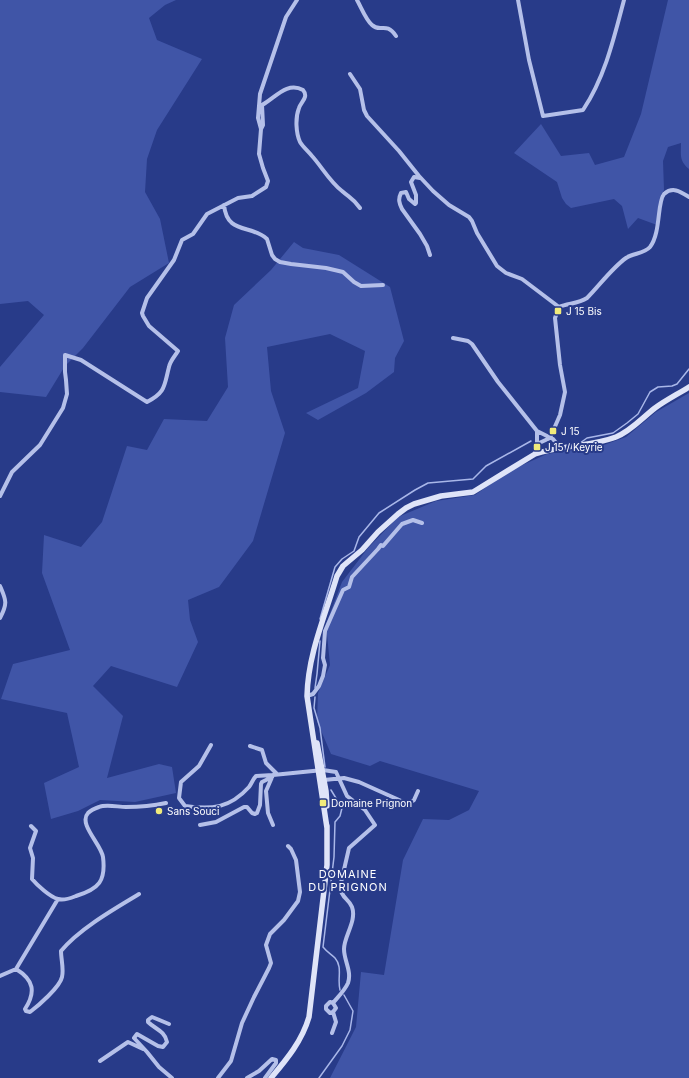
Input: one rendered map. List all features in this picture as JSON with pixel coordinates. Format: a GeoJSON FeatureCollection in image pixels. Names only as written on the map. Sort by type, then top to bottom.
{"type":"FeatureCollection","features":[{"type":"Feature","properties":{"kind":"main road"},"geometry":{"type":"LineString","coordinates":[[327,828],[323,771],[310,718],[307,696],[310,665],[340,571],[398,514],[414,504],[441,496],[473,492],[535,454],[546,450],[592,444],[623,434],[630,430],[655,408],[689,387]]}},
{"type":"Feature","properties":{"kind":"main road"},"geometry":{"type":"LineString","coordinates":[[271,1078],[300,1040],[309,1017],[327,865],[326,779],[323,771]]}},
{"type":"Feature","properties":{"kind":"street"},"geometry":{"type":"LineString","coordinates":[[261,129],[258,118],[260,94],[286,17],[297,0]]}},
{"type":"Feature","properties":{"kind":"street"},"geometry":{"type":"LineString","coordinates":[[357,0],[371,25],[376,28],[388,27],[392,29],[396,36]]}},
{"type":"Feature","properties":{"kind":"street"},"geometry":{"type":"LineString","coordinates":[[518,0],[529,60],[543,116],[583,110],[592,96],[609,53],[617,31],[624,0]]}},
{"type":"Feature","properties":{"kind":"street"},"geometry":{"type":"LineString","coordinates":[[350,74],[360,89],[364,110],[367,116],[399,150],[421,178],[449,205],[469,217],[497,266],[506,273],[522,279],[559,307]]}},
{"type":"Feature","properties":{"kind":"street"},"geometry":{"type":"LineString","coordinates":[[0,496],[12,472],[40,445],[62,408],[67,394],[65,355],[81,360],[147,402],[157,396],[165,385],[169,366],[178,351],[149,326],[142,313],[146,298],[174,260],[182,240],[193,234],[207,214],[238,198],[252,196],[266,187],[268,181],[259,154],[261,129],[263,124],[262,105],[285,88],[295,87],[303,90],[306,95],[299,108],[297,119],[297,132],[301,144],[342,192],[354,199],[360,208]]}},
{"type":"Feature","properties":{"kind":"street"},"geometry":{"type":"LineString","coordinates":[[421,178],[414,177],[411,182],[416,195],[416,203],[412,203],[406,192],[401,193],[399,202],[402,209],[427,246],[430,256]]}},
{"type":"Feature","properties":{"kind":"street"},"geometry":{"type":"LineString","coordinates":[[537,444],[550,438],[560,415],[565,392],[560,365],[555,318],[559,307],[580,303],[587,298],[627,257],[643,252],[649,248],[655,240],[661,202],[666,193],[675,190],[689,198]]}},
{"type":"Feature","properties":{"kind":"street"},"geometry":{"type":"LineString","coordinates":[[224,205],[225,213],[231,223],[246,230],[257,232],[267,239],[275,260],[343,272],[361,286],[383,285]]}},
{"type":"Feature","properties":{"kind":"street"},"geometry":{"type":"LineString","coordinates":[[453,338],[468,340],[472,344],[498,382],[537,431],[553,439],[560,448]]}},
{"type":"Feature","properties":{"kind":"street"},"geometry":{"type":"LineString","coordinates":[[535,454],[537,431]]}},
{"type":"Feature","properties":{"kind":"street"},"geometry":{"type":"LineString","coordinates":[[307,696],[313,694],[319,686],[323,676],[325,665],[323,658],[322,630],[343,590],[349,587],[352,577],[402,524],[413,520],[422,523]]}},
{"type":"Feature","properties":{"kind":"street"},"geometry":{"type":"LineString","coordinates":[[0,586],[6,600],[6,607],[0,618]]}},
{"type":"Feature","properties":{"kind":"street"},"geometry":{"type":"LineString","coordinates":[[211,746],[199,766],[181,782],[179,798],[185,806],[212,809],[221,807],[249,787],[256,776],[274,776],[323,771],[336,772],[347,796],[365,810],[375,826],[350,848],[340,887],[340,893],[352,906],[353,914],[344,949],[349,971],[348,982],[342,993],[333,1002],[330,1002],[326,1006],[327,1011],[333,1012]]}},
{"type":"Feature","properties":{"kind":"street"},"geometry":{"type":"LineString","coordinates":[[250,746],[262,750],[266,763],[274,776]]}},
{"type":"Feature","properties":{"kind":"street"},"geometry":{"type":"LineString","coordinates":[[200,825],[216,822],[244,807],[248,807],[252,813],[257,813],[260,805],[260,784],[274,776]]}},
{"type":"Feature","properties":{"kind":"street"},"geometry":{"type":"LineString","coordinates":[[273,825],[268,813],[266,791],[274,776]]}},
{"type":"Feature","properties":{"kind":"street"},"geometry":{"type":"LineString","coordinates":[[326,779],[344,778],[359,782],[408,804],[414,800],[418,791]]}},
{"type":"Feature","properties":{"kind":"street"},"geometry":{"type":"LineString","coordinates":[[31,826],[36,831],[30,848],[33,858],[32,879],[36,885],[58,899],[65,900],[90,892],[96,888],[102,879],[104,868],[102,853],[85,823],[85,818],[88,812],[100,806],[137,807],[166,803]]}},
{"type":"Feature","properties":{"kind":"street"},"geometry":{"type":"LineString","coordinates":[[218,1078],[231,1061],[242,1023],[271,963],[266,945],[270,934],[284,920],[298,901],[300,892],[296,860],[292,849],[288,846]]}},
{"type":"Feature","properties":{"kind":"street"},"geometry":{"type":"LineString","coordinates":[[16,969],[24,974],[31,983],[32,991],[25,1009],[26,1011],[30,1012],[36,1008],[60,982],[63,976],[61,951],[88,927],[139,894]]}},
{"type":"Feature","properties":{"kind":"street"},"geometry":{"type":"LineString","coordinates":[[0,976],[16,969],[58,899]]}},
{"type":"Feature","properties":{"kind":"street"},"geometry":{"type":"LineString","coordinates":[[332,1034],[336,1022],[333,1012],[336,1008],[333,1002]]}},
{"type":"Feature","properties":{"kind":"street"},"geometry":{"type":"LineString","coordinates":[[169,1024],[156,1018],[149,1018],[148,1022],[164,1035],[166,1042],[163,1047],[158,1046],[139,1035],[136,1035],[134,1040],[159,1067],[172,1078]]}},
{"type":"Feature","properties":{"kind":"street"},"geometry":{"type":"LineString","coordinates":[[100,1062],[128,1042],[143,1049]]}},
{"type":"Feature","properties":{"kind":"street"},"geometry":{"type":"LineString","coordinates":[[247,1078],[259,1071],[272,1059],[276,1060],[276,1063],[265,1078]]}},
{"type":"Feature","properties":{"kind":"shaded area"},"geometry":{"type":"Polygon","coordinates":[[[0,0],[176,0],[165,5],[149,18],[157,40],[202,59],[157,130],[147,159],[145,192],[160,219],[169,263],[130,287],[83,348],[65,366],[46,397],[0,392],[0,367],[44,315],[28,301],[0,304],[0,0]]]}},
{"type":"Feature","properties":{"kind":"shaded area"},"geometry":{"type":"Polygon","coordinates":[[[668,0],[689,0],[689,169],[682,160],[681,143],[668,147],[663,161],[664,190],[660,197],[657,225],[638,218],[628,229],[622,206],[614,199],[571,208],[562,198],[557,182],[514,153],[541,124],[561,156],[589,153],[595,165],[624,157],[641,114],[668,0]]]}},
{"type":"Feature","properties":{"kind":"shaded area"},"geometry":{"type":"Polygon","coordinates":[[[294,242],[303,248],[339,255],[390,287],[404,341],[395,358],[394,372],[366,393],[318,420],[306,413],[358,388],[365,351],[330,334],[267,347],[271,391],[285,433],[253,541],[219,587],[188,600],[190,620],[198,642],[177,687],[111,666],[93,686],[123,716],[107,778],[159,764],[172,767],[176,793],[135,802],[100,800],[78,811],[51,819],[44,783],[79,767],[67,713],[1,699],[13,664],[70,650],[42,573],[44,535],[81,547],[102,522],[127,446],[147,450],[164,419],[207,421],[228,387],[225,338],[234,305],[271,270],[294,242]]]}},
{"type":"Feature","properties":{"kind":"shaded area"},"geometry":{"type":"Polygon","coordinates":[[[689,393],[689,1078],[330,1078],[356,1027],[361,972],[384,975],[403,860],[423,819],[449,820],[469,810],[479,791],[380,761],[370,766],[331,754],[317,721],[318,693],[330,665],[326,624],[342,582],[368,548],[398,517],[436,501],[475,495],[509,471],[547,454],[601,446],[626,437],[656,412],[689,393]]]}},
{"type":"Feature","properties":{"kind":"waterway"},"geometry":{"type":"LineString","coordinates":[[580,443],[587,438],[613,433],[638,414],[650,392],[658,387],[677,384],[689,369]]}},
{"type":"Feature","properties":{"kind":"waterway"},"geometry":{"type":"LineString","coordinates":[[320,619],[335,567],[342,559],[354,551],[359,537],[379,513],[428,483],[473,479],[486,466],[531,441]]}},
{"type":"Feature","properties":{"kind":"waterway"},"geometry":{"type":"LineString","coordinates":[[315,688],[320,641]]}},
{"type":"Feature","properties":{"kind":"waterway"},"geometry":{"type":"LineString","coordinates":[[315,697],[314,708],[320,728],[325,767]]}},
{"type":"Feature","properties":{"kind":"waterway"},"geometry":{"type":"LineString","coordinates":[[331,790],[342,808],[340,816],[335,822],[334,857],[323,947],[335,958],[339,965],[340,990]]}},
{"type":"Feature","properties":{"kind":"waterway"},"geometry":{"type":"LineString","coordinates":[[319,1078],[342,1046],[350,1030],[353,1011],[344,995]]}},
{"type":"Feature","properties":{"kind":"place","name":"J 15 Bis"},"geometry":{"type":"Point","coordinates":[558,311]}},
{"type":"Feature","properties":{"kind":"place","name":"J 15"},"geometry":{"type":"Point","coordinates":[553,431]}},
{"type":"Feature","properties":{"kind":"place","name":"J 15 / Keyrie"},"geometry":{"type":"Point","coordinates":[537,447]}},
{"type":"Feature","properties":{"kind":"place","name":"Domaine Prignon"},"geometry":{"type":"Point","coordinates":[323,803]}},
{"type":"Feature","properties":{"kind":"place","name":"Sans Souci"},"geometry":{"type":"Point","coordinates":[159,811]}},
{"type":"Feature","properties":{"kind":"district","name":"DOMAINE DU PRIGNON"},"geometry":{"type":"Point","coordinates":[348,880]}}]}
